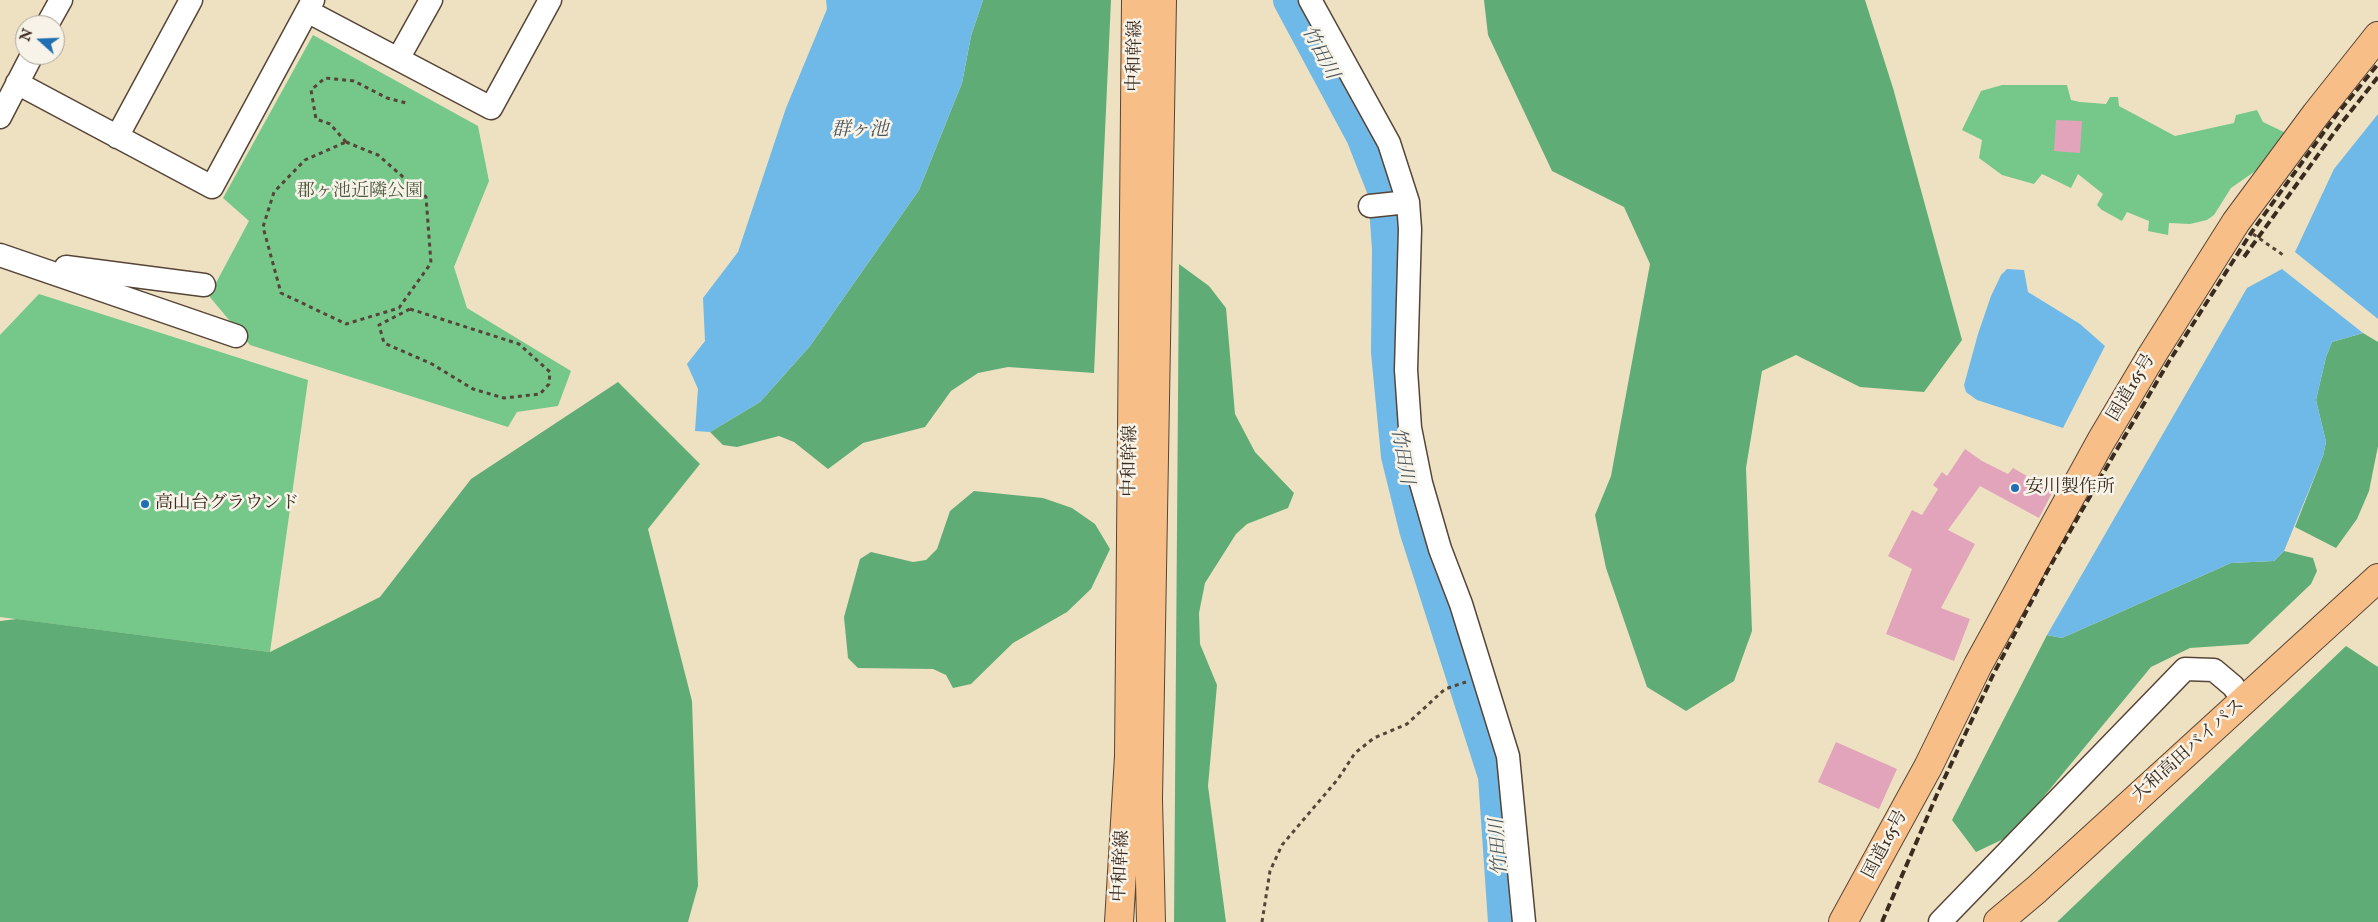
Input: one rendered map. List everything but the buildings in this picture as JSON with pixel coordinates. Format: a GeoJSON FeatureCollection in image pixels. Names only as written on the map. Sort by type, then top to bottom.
{"type":"FeatureCollection","features":[{"type":"Feature","properties":{"kind":"main road","name":"中和幹線"},"geometry":{"type":"LineString","coordinates":[[1118,922],[1129,756],[1136,0]]}},
{"type":"Feature","properties":{"kind":"main road","name":"中和幹線"},"geometry":{"type":"LineString","coordinates":[[1151,922],[1148,798],[1162,0]]}},
{"type":"Feature","properties":{"kind":"main road","name":"国道165号"},"geometry":{"type":"LineString","coordinates":[[1843,922],[1928,767],[1978,665],[2101,441],[2207,264],[2316,114],[2377,38]]}},
{"type":"Feature","properties":{"kind":"main road","name":"大和高田バイパス"},"geometry":{"type":"LineString","coordinates":[[1998,922],[2036,890],[2378,578]]}},
{"type":"Feature","properties":{"kind":"main road","name":"国道165号"},"geometry":{"type":"LineString","coordinates":[[1857,922],[1893,850],[1928,767]]}},
{"type":"Feature","properties":{"kind":"street"},"geometry":{"type":"LineString","coordinates":[[52,15],[60,0]]}},
{"type":"Feature","properties":{"kind":"street"},"geometry":{"type":"LineString","coordinates":[[117,137],[191,0]]}},
{"type":"Feature","properties":{"kind":"street"},"geometry":{"type":"LineString","coordinates":[[398,59],[431,0]]}},
{"type":"Feature","properties":{"kind":"street"},"geometry":{"type":"LineString","coordinates":[[17,83],[212,187],[310,5],[398,59],[490,108],[550,0]]}},
{"type":"Feature","properties":{"kind":"street"},"geometry":{"type":"LineString","coordinates":[[1310,0],[1389,143],[1408,202],[1410,230],[1406,370],[1410,428],[1421,483],[1440,549],[1461,604],[1508,756],[1524,922]]}},
{"type":"Feature","properties":{"kind":"street"},"geometry":{"type":"LineString","coordinates":[[0,116],[27,65]]}},
{"type":"Feature","properties":{"kind":"street"},"geometry":{"type":"LineString","coordinates":[[1370,206],[1408,202]]}},
{"type":"Feature","properties":{"kind":"street"},"geometry":{"type":"LineString","coordinates":[[10,258],[204,285]]}},
{"type":"Feature","properties":{"kind":"street"},"geometry":{"type":"LineString","coordinates":[[10,258],[236,336]]}},
{"type":"Feature","properties":{"kind":"street"},"geometry":{"type":"LineString","coordinates":[[1940,922],[2186,669],[2214,670],[2233,686],[2244,701]]}},
{"type":"Feature","properties":{"kind":"path"},"geometry":{"type":"LineString","coordinates":[[346,142],[305,160],[274,192],[263,227],[281,293],[346,324],[399,308],[431,263],[426,197],[378,155],[346,142],[330,124],[316,119],[311,90],[325,78],[354,81],[387,98],[406,103]]}},
{"type":"Feature","properties":{"kind":"path"},"geometry":{"type":"LineString","coordinates":[[2236,222],[2283,255]]}},
{"type":"Feature","properties":{"kind":"path"},"geometry":{"type":"LineString","coordinates":[[410,309],[519,344],[550,372],[549,384],[540,394],[504,398],[473,389],[432,364],[384,343],[378,325],[410,309]]}},
{"type":"Feature","properties":{"kind":"path"},"geometry":{"type":"LineString","coordinates":[[1262,922],[1270,872],[1282,845],[1338,779],[1355,753],[1374,738],[1407,724],[1445,689]]}},
{"type":"Feature","properties":{"kind":"green space"},"geometry":{"type":"Polygon","coordinates":[[[983,0],[1111,0],[1094,373],[1008,367],[978,373],[951,391],[925,427],[863,443],[828,469],[794,442],[779,436],[737,447],[723,445],[710,432],[760,402],[810,346],[919,190],[962,83],[971,36],[983,0]]]}},
{"type":"Feature","properties":{"kind":"green space"},"geometry":{"type":"Polygon","coordinates":[[[1484,0],[1865,0],[1893,88],[1962,340],[1924,392],[1860,387],[1796,355],[1762,371],[1746,468],[1752,631],[1734,681],[1686,711],[1647,687],[1606,568],[1595,515],[1611,476],[1650,264],[1624,207],[1552,171],[1488,35],[1484,0]]]}},
{"type":"Feature","properties":{"kind":"green space","name":"郡ヶ池近隣公園"},"geometry":{"type":"Polygon","coordinates":[[[313,35],[478,126],[489,181],[454,267],[467,308],[571,371],[558,406],[517,412],[508,427],[250,345],[209,296],[249,221],[223,198],[313,35]]]}},
{"type":"Feature","properties":{"kind":"green space"},"geometry":{"type":"Polygon","coordinates":[[[2002,85],[2067,85],[2071,100],[2080,102],[2106,104],[2110,97],[2118,97],[2119,106],[2175,136],[2234,123],[2236,115],[2257,110],[2263,122],[2286,133],[2271,155],[2254,172],[2231,188],[2214,215],[2207,220],[2190,224],[2169,223],[2168,235],[2148,231],[2149,221],[2127,212],[2122,221],[2102,210],[2097,205],[2103,194],[2078,174],[2071,188],[2042,174],[2034,184],[2002,175],[1979,158],[1982,140],[1962,130],[1981,91],[2002,85]]]}},
{"type":"Feature","properties":{"kind":"green space"},"geometry":{"type":"Polygon","coordinates":[[[1179,264],[1209,286],[1226,308],[1235,414],[1255,452],[1294,493],[1288,508],[1247,524],[1236,534],[1205,583],[1199,613],[1200,644],[1217,685],[1208,786],[1226,922],[1174,922],[1179,264]]]}},
{"type":"Feature","properties":{"kind":"green space","name":"高山台グラウンド"},"geometry":{"type":"Polygon","coordinates":[[[39,294],[308,380],[270,652],[0,617],[0,335],[39,294]]]}},
{"type":"Feature","properties":{"kind":"green space"},"geometry":{"type":"Polygon","coordinates":[[[2363,333],[2378,342],[2378,446],[2369,491],[2357,519],[2336,548],[2295,527],[2323,456],[2326,442],[2316,400],[2326,357],[2332,342],[2363,333]]]}},
{"type":"Feature","properties":{"kind":"green space"},"geometry":{"type":"Polygon","coordinates":[[[618,382],[700,464],[648,529],[692,701],[698,886],[688,922],[0,922],[0,621],[17,619],[270,652],[380,597],[471,479],[618,382]]]}},
{"type":"Feature","properties":{"kind":"green space"},"geometry":{"type":"Polygon","coordinates":[[[974,491],[1043,498],[1072,508],[1095,524],[1110,549],[1091,589],[1067,612],[1013,643],[971,684],[953,688],[946,675],[933,669],[858,668],[848,658],[844,617],[860,559],[871,552],[913,562],[926,560],[937,549],[950,511],[974,491]]]}},
{"type":"Feature","properties":{"kind":"green space"},"geometry":{"type":"Polygon","coordinates":[[[2284,551],[2313,558],[2317,571],[2311,584],[2248,644],[2190,648],[2151,667],[2012,835],[1976,852],[1952,820],[2047,635],[2062,638],[2231,563],[2274,561],[2284,551]]]}},
{"type":"Feature","properties":{"kind":"green space"},"geometry":{"type":"Polygon","coordinates":[[[2346,646],[2378,667],[2378,922],[2057,922],[2346,646]]]}},
{"type":"Feature","properties":{"kind":"water","name":"群ヶ池"},"geometry":{"type":"Polygon","coordinates":[[[826,0],[983,0],[971,36],[962,83],[919,190],[810,346],[760,402],[710,432],[695,431],[698,389],[687,364],[705,341],[703,298],[738,252],[786,108],[827,9],[826,0]]]}},
{"type":"Feature","properties":{"kind":"water"},"geometry":{"type":"Polygon","coordinates":[[[2378,114],[2378,319],[2295,252],[2334,169],[2378,114]]]}},
{"type":"Feature","properties":{"kind":"water"},"geometry":{"type":"Polygon","coordinates":[[[2007,269],[2024,270],[2028,292],[2080,324],[2105,346],[2063,428],[1977,400],[1966,392],[1964,385],[1978,334],[1991,296],[2001,275],[2007,269]]]}},
{"type":"Feature","properties":{"kind":"water"},"geometry":{"type":"Polygon","coordinates":[[[2282,269],[2363,333],[2332,342],[2326,357],[2316,400],[2326,442],[2323,456],[2284,551],[2274,561],[2231,563],[2062,638],[2047,635],[2247,288],[2282,269]]]}},
{"type":"Feature","properties":{"kind":"waterway","name":"竹田川"},"geometry":{"type":"LineString","coordinates":[[1290,0],[1363,136],[1385,192],[1389,249],[1388,352],[1398,456],[1416,529],[1495,776],[1505,922]]}},
{"type":"Feature","properties":{"kind":"railway"},"geometry":{"type":"LineString","coordinates":[[1882,922],[1938,792],[1993,675],[2048,570],[2113,456],[2168,363],[2251,233],[2334,118],[2378,64]]}},
{"type":"Feature","properties":{"kind":"railway"},"geometry":{"type":"LineString","coordinates":[[2244,257],[2339,126],[2378,77]]}},
{"type":"Feature","properties":{"kind":"place","name":"安川製作所"},"geometry":{"type":"Point","coordinates":[2015,488]}},
{"type":"Feature","properties":{"kind":"place","name":"高山台グラウンド"},"geometry":{"type":"Point","coordinates":[145,504]}}]}
